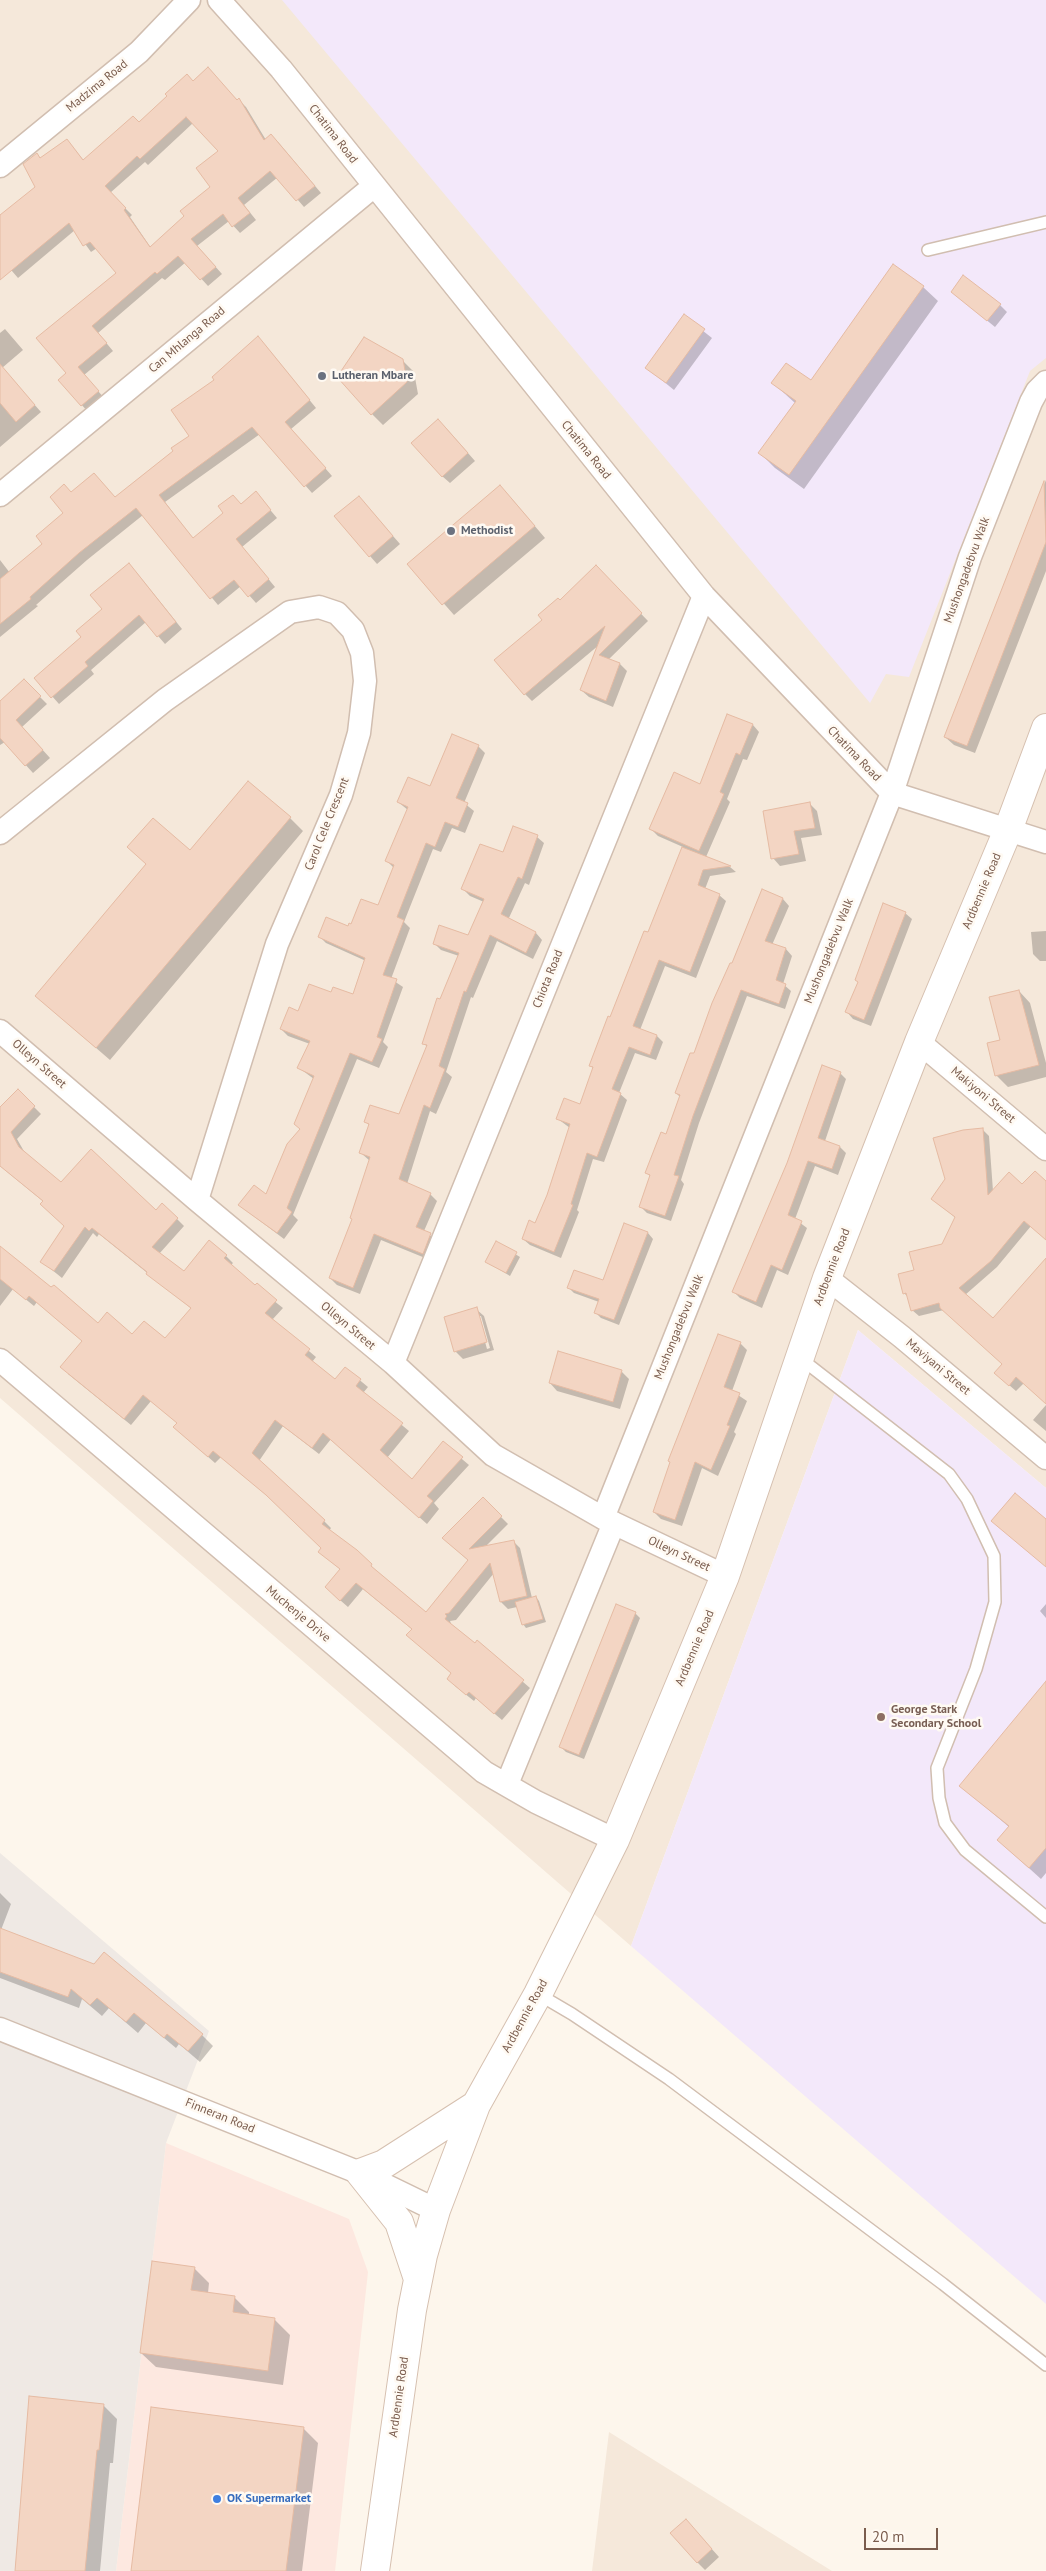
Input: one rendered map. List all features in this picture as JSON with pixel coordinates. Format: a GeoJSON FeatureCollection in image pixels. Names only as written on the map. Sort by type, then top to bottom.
{"type":"FeatureCollection","features":[{"type":"Feature","properties":{"kind":"main road","name":"Ardbennie Road"},"geometry":{"type":"LineString","coordinates":[[376,2566],[418,2279],[436,2210],[476,2105],[538,1994],[615,1840],[725,1576],[827,1278],[919,1042],[1008,830],[1046,728]]}},
{"type":"Feature","properties":{"kind":"main road"},"geometry":{"type":"LineString","coordinates":[[418,2279],[399,2222],[360,2173],[384,2164],[476,2105]]}},
{"type":"Feature","properties":{"kind":"street","name":"Madzima Road"},"geometry":{"type":"LineString","coordinates":[[0,166],[139,52],[189,0]]}},
{"type":"Feature","properties":{"kind":"street","name":"Chatima Road"},"geometry":{"type":"LineString","coordinates":[[218,0],[281,69],[704,596],[892,793],[1046,842]]}},
{"type":"Feature","properties":{"kind":"street","name":"Can Mhlanga Road"},"geometry":{"type":"LineString","coordinates":[[0,495],[374,186]]}},
{"type":"Feature","properties":{"kind":"street","name":"Mushongadebvu Walk"},"geometry":{"type":"LineString","coordinates":[[506,1784],[892,793],[970,556],[1031,402],[1037,391],[1046,382]]}},
{"type":"Feature","properties":{"kind":"street","name":"Chiota Road"},"geometry":{"type":"LineString","coordinates":[[393,1363],[704,596]]}},
{"type":"Feature","properties":{"kind":"street","name":"Carol Cele Crescent"},"geometry":{"type":"LineString","coordinates":[[0,833],[165,700],[290,612],[319,607],[337,613],[353,630],[362,653],[365,681],[359,733],[341,795],[277,944],[197,1200]]}},
{"type":"Feature","properties":{"kind":"street","name":"Olleyn Street"},"geometry":{"type":"LineString","coordinates":[[0,1031],[197,1200],[393,1363],[493,1455],[608,1521],[725,1576]]}},
{"type":"Feature","properties":{"kind":"street","name":"Makiyoni Street"},"geometry":{"type":"LineString","coordinates":[[919,1042],[1046,1149]]}},
{"type":"Feature","properties":{"kind":"street","name":"Maviyani Street"},"geometry":{"type":"LineString","coordinates":[[827,1278],[902,1337],[1046,1458]]}},
{"type":"Feature","properties":{"kind":"street","name":"Muchenje Drive"},"geometry":{"type":"LineString","coordinates":[[0,1360],[484,1772],[536,1802],[615,1840]]}},
{"type":"Feature","properties":{"kind":"street","name":"Finneran Road"},"geometry":{"type":"LineString","coordinates":[[0,2030],[360,2173],[436,2210]]}},
{"type":"Feature","properties":{"kind":"lane"},"geometry":{"type":"LineString","coordinates":[[928,250],[1046,222]]}},
{"type":"Feature","properties":{"kind":"lane"},"geometry":{"type":"LineString","coordinates":[[799,1357],[949,1474],[967,1499],[994,1556],[995,1602],[976,1669],[937,1768],[939,1798],[945,1823],[965,1850],[1046,1917]]}},
{"type":"Feature","properties":{"kind":"lane"},"geometry":{"type":"LineString","coordinates":[[538,1994],[572,2014],[669,2080],[944,2284],[1046,2365]]}},
{"type":"Feature","properties":{"kind":"shaded area"},"geometry":{"type":"Polygon","coordinates":[[[0,0],[1046,0],[1046,1488],[858,1330],[631,1946],[0,1398],[0,0]]]}},
{"type":"Feature","properties":{"kind":"shaded area"},"geometry":{"type":"Polygon","coordinates":[[[282,0],[1046,0],[1046,358],[1030,371],[909,677],[886,674],[870,703],[282,0]]]}},
{"type":"Feature","properties":{"kind":"shaded area","name":"George Stark Secondary School"},"geometry":{"type":"Polygon","coordinates":[[[858,1330],[1046,1488],[1046,2304],[631,1946],[858,1330]]]}},
{"type":"Feature","properties":{"kind":"shaded area"},"geometry":{"type":"Polygon","coordinates":[[[0,1853],[209,2031],[166,2143],[116,2571],[0,2571],[0,1853]]]}},
{"type":"Feature","properties":{"kind":"shaded area"},"geometry":{"type":"Polygon","coordinates":[[[166,2143],[349,2219],[368,2272],[335,2571],[116,2571],[166,2143]]]}},
{"type":"Feature","properties":{"kind":"shaded area"},"geometry":{"type":"Polygon","coordinates":[[[609,2432],[832,2571],[592,2571],[609,2432]]]}},
{"type":"Feature","properties":{"kind":"building"},"geometry":{"type":"Polygon","coordinates":[[[208,67],[237,100],[239,98],[264,140],[271,134],[315,186],[296,201],[270,171],[238,198],[250,213],[232,227],[223,214],[191,239],[216,267],[200,280],[178,256],[157,274],[155,272],[92,326],[107,343],[78,367],[99,391],[81,406],[58,380],[66,373],[36,338],[116,273],[90,242],[83,246],[69,223],[0,280],[0,215],[35,187],[23,164],[37,153],[40,158],[67,139],[83,160],[133,116],[139,122],[187,74],[193,81],[208,67]],[[186,117],[140,159],[137,156],[105,186],[126,208],[124,210],[150,247],[184,216],[180,211],[210,187],[196,168],[218,151],[186,117]]]}},
{"type":"Feature","properties":{"kind":"building"},"geometry":{"type":"Polygon","coordinates":[[[893,264],[924,286],[789,475],[758,453],[796,401],[771,383],[786,363],[811,380],[893,264]]]}},
{"type":"Feature","properties":{"kind":"building"},"geometry":{"type":"Polygon","coordinates":[[[963,275],[1001,304],[987,321],[951,292],[963,275]]]}},
{"type":"Feature","properties":{"kind":"building"},"geometry":{"type":"Polygon","coordinates":[[[684,314],[705,329],[666,383],[645,368],[684,314]]]}},
{"type":"Feature","properties":{"kind":"building"},"geometry":{"type":"Polygon","coordinates":[[[258,336],[310,400],[285,422],[326,468],[304,487],[252,427],[159,495],[193,538],[223,513],[218,506],[233,495],[241,504],[256,491],[271,510],[236,539],[269,579],[248,597],[234,580],[210,599],[136,508],[79,553],[30,597],[31,599],[0,624],[0,579],[42,544],[36,536],[63,513],[50,497],[64,484],[71,492],[94,473],[115,497],[173,451],[171,448],[189,436],[171,410],[214,380],[212,377],[258,336]]]}},
{"type":"Feature","properties":{"kind":"building"},"geometry":{"type":"Polygon","coordinates":[[[364,337],[403,359],[407,382],[371,415],[337,377],[364,337]]]}},
{"type":"Feature","properties":{"kind":"building"},"geometry":{"type":"Polygon","coordinates":[[[0,364],[35,405],[16,422],[0,403],[0,364]]]}},
{"type":"Feature","properties":{"kind":"building"},"geometry":{"type":"Polygon","coordinates":[[[438,419],[468,453],[442,477],[411,443],[438,419]]]}},
{"type":"Feature","properties":{"kind":"building"},"geometry":{"type":"Polygon","coordinates":[[[1044,481],[1046,542],[967,746],[944,737],[1044,481]]]}},
{"type":"Feature","properties":{"kind":"building"},"geometry":{"type":"Polygon","coordinates":[[[500,485],[535,526],[442,605],[407,564],[500,485]]]}},
{"type":"Feature","properties":{"kind":"building"},"geometry":{"type":"Polygon","coordinates":[[[359,496],[393,536],[369,557],[334,516],[359,496]]]}},
{"type":"Feature","properties":{"kind":"building"},"geometry":{"type":"Polygon","coordinates":[[[129,563],[176,622],[157,637],[139,615],[85,662],[88,666],[51,698],[34,678],[81,637],[76,631],[102,609],[90,595],[129,563]]]}},
{"type":"Feature","properties":{"kind":"building"},"geometry":{"type":"Polygon","coordinates":[[[596,565],[642,613],[599,655],[620,663],[606,701],[580,690],[605,626],[524,695],[494,660],[542,620],[538,615],[558,598],[560,600],[596,565]]]}},
{"type":"Feature","properties":{"kind":"building"},"geometry":{"type":"Polygon","coordinates":[[[24,679],[41,696],[16,720],[43,750],[25,766],[0,738],[0,701],[24,679]]]}},
{"type":"Feature","properties":{"kind":"building"},"geometry":{"type":"Polygon","coordinates":[[[727,714],[753,724],[740,755],[736,753],[720,792],[724,794],[699,851],[649,829],[674,772],[700,784],[727,714]]]}},
{"type":"Feature","properties":{"kind":"building"},"geometry":{"type":"Polygon","coordinates":[[[452,734],[479,745],[456,798],[468,803],[458,827],[445,822],[435,847],[426,843],[397,917],[404,920],[383,975],[397,979],[377,1037],[382,1039],[372,1062],[350,1053],[287,1208],[292,1212],[277,1233],[238,1205],[254,1185],[266,1194],[287,1144],[300,1129],[294,1124],[314,1076],[297,1068],[310,1041],[280,1029],[289,1007],[298,1011],[309,984],[331,992],[333,987],[353,994],[365,958],[318,937],[326,917],[348,926],[349,923],[351,924],[361,899],[378,905],[394,865],[385,861],[408,807],[397,802],[408,777],[430,786],[452,734]]]}},
{"type":"Feature","properties":{"kind":"building"},"geometry":{"type":"Polygon","coordinates":[[[248,781],[291,817],[96,1048],[35,996],[146,864],[127,847],[153,818],[190,850],[248,781]]]}},
{"type":"Feature","properties":{"kind":"building"},"geometry":{"type":"Polygon","coordinates":[[[810,802],[815,828],[794,831],[799,854],[771,859],[763,811],[810,802]]]}},
{"type":"Feature","properties":{"kind":"building"},"geometry":{"type":"Polygon","coordinates":[[[513,826],[538,835],[522,879],[518,877],[501,914],[536,932],[526,953],[490,935],[466,992],[464,991],[439,1066],[445,1069],[430,1108],[424,1105],[399,1179],[431,1193],[416,1227],[431,1233],[423,1254],[374,1234],[353,1288],[329,1278],[352,1219],[350,1218],[370,1157],[359,1153],[369,1124],[364,1122],[370,1105],[399,1114],[427,1045],[422,1044],[437,998],[440,999],[459,953],[433,944],[439,925],[468,935],[484,899],[461,889],[480,844],[503,852],[513,826]]]}},
{"type":"Feature","properties":{"kind":"building"},"geometry":{"type":"Polygon","coordinates":[[[682,847],[731,866],[703,870],[698,885],[720,894],[690,972],[659,960],[633,1026],[657,1035],[650,1055],[629,1047],[612,1089],[621,1093],[597,1157],[587,1153],[571,1204],[573,1205],[554,1252],[522,1239],[529,1220],[535,1223],[547,1195],[570,1124],[556,1119],[564,1098],[580,1104],[593,1067],[589,1066],[608,1016],[610,1017],[644,931],[648,932],[682,847]]]}},
{"type":"Feature","properties":{"kind":"building"},"geometry":{"type":"Polygon","coordinates":[[[762,889],[783,898],[765,941],[786,948],[776,980],[786,984],[779,1004],[741,990],[693,1116],[674,1175],[679,1176],[665,1216],[639,1207],[650,1175],[645,1173],[661,1132],[666,1134],[680,1095],[675,1093],[690,1053],[694,1053],[712,1003],[730,963],[732,963],[762,889]]]}},
{"type":"Feature","properties":{"kind":"building"},"geometry":{"type":"Polygon","coordinates":[[[883,903],[906,912],[864,1020],[845,1012],[858,982],[855,980],[883,903]]]}},
{"type":"Feature","properties":{"kind":"building"},"geometry":{"type":"Polygon","coordinates":[[[1019,990],[1039,1065],[995,1076],[987,1043],[1000,1040],[989,997],[1019,990]]]}},
{"type":"Feature","properties":{"kind":"building"},"geometry":{"type":"Polygon","coordinates":[[[822,1065],[841,1072],[818,1138],[840,1146],[832,1169],[808,1161],[788,1215],[802,1221],[782,1270],[771,1265],[756,1302],[732,1292],[787,1163],[822,1065]]]}},
{"type":"Feature","properties":{"kind":"building"},"geometry":{"type":"Polygon","coordinates":[[[18,1089],[35,1106],[11,1132],[19,1147],[61,1182],[91,1149],[156,1210],[162,1203],[178,1218],[152,1247],[184,1271],[209,1240],[227,1255],[224,1258],[255,1285],[257,1283],[277,1300],[265,1313],[310,1349],[305,1355],[335,1379],[345,1367],[361,1379],[356,1386],[403,1423],[380,1450],[412,1479],[443,1441],[463,1457],[427,1496],[433,1501],[419,1518],[323,1433],[312,1448],[275,1420],[252,1453],[325,1520],[322,1524],[357,1550],[372,1564],[371,1566],[426,1612],[468,1560],[442,1538],[483,1497],[502,1516],[469,1549],[514,1540],[527,1596],[500,1602],[490,1563],[449,1613],[445,1614],[447,1616],[445,1619],[475,1643],[477,1640],[524,1680],[494,1714],[469,1692],[466,1695],[447,1679],[451,1673],[406,1635],[412,1629],[356,1583],[340,1601],[325,1587],[340,1569],[318,1552],[321,1548],[266,1495],[213,1451],[208,1457],[173,1427],[177,1423],[143,1395],[124,1419],[60,1367],[82,1341],[29,1296],[26,1300],[0,1279],[0,1246],[51,1287],[54,1285],[98,1323],[107,1312],[132,1334],[144,1321],[165,1338],[191,1308],[146,1274],[147,1272],[92,1228],[89,1231],[85,1227],[54,1271],[40,1262],[64,1226],[40,1204],[43,1201],[0,1166],[0,1107],[18,1089]]]}},
{"type":"Feature","properties":{"kind":"building"},"geometry":{"type":"Polygon","coordinates":[[[983,1128],[988,1195],[1009,1172],[1022,1184],[1035,1171],[1046,1181],[1046,1240],[1024,1221],[991,1261],[959,1288],[993,1318],[1046,1258],[1046,1404],[1016,1377],[1009,1386],[994,1373],[1002,1364],[940,1308],[939,1303],[911,1311],[906,1293],[903,1294],[898,1274],[914,1270],[909,1252],[942,1244],[955,1217],[931,1199],[945,1179],[933,1138],[963,1130],[983,1128]]]}},
{"type":"Feature","properties":{"kind":"building"},"geometry":{"type":"Polygon","coordinates":[[[624,1223],[648,1232],[614,1320],[594,1313],[599,1299],[567,1288],[574,1270],[603,1280],[624,1223]]]}},
{"type":"Feature","properties":{"kind":"building"},"geometry":{"type":"Polygon","coordinates":[[[496,1241],[517,1252],[506,1273],[485,1262],[496,1241]]]}},
{"type":"Feature","properties":{"kind":"building"},"geometry":{"type":"Polygon","coordinates":[[[477,1307],[487,1342],[454,1352],[444,1317],[477,1307]]]}},
{"type":"Feature","properties":{"kind":"building"},"geometry":{"type":"Polygon","coordinates":[[[718,1334],[741,1342],[724,1387],[740,1393],[727,1425],[730,1426],[711,1470],[695,1462],[675,1520],[653,1512],[670,1462],[668,1461],[718,1334]]]}},
{"type":"Feature","properties":{"kind":"building"},"geometry":{"type":"Polygon","coordinates":[[[558,1351],[622,1370],[613,1402],[549,1383],[558,1351]]]}},
{"type":"Feature","properties":{"kind":"building"},"geometry":{"type":"Polygon","coordinates":[[[1015,1493],[1046,1519],[1046,1567],[991,1521],[1015,1493]]]}},
{"type":"Feature","properties":{"kind":"building"},"geometry":{"type":"Polygon","coordinates":[[[536,1596],[543,1619],[522,1625],[515,1602],[536,1596]]]}},
{"type":"Feature","properties":{"kind":"building"},"geometry":{"type":"Polygon","coordinates":[[[616,1604],[636,1612],[579,1755],[559,1747],[616,1604]]]}},
{"type":"Feature","properties":{"kind":"building"},"geometry":{"type":"Polygon","coordinates":[[[1046,1681],[1046,1848],[1029,1868],[997,1840],[1009,1826],[959,1786],[1046,1681]]]}},
{"type":"Feature","properties":{"kind":"building"},"geometry":{"type":"Polygon","coordinates":[[[0,1928],[94,1964],[104,1952],[203,2034],[188,2051],[167,2034],[164,2038],[134,2013],[126,2022],[97,1998],[90,2005],[71,1989],[68,1997],[0,1972],[0,1928]]]}},
{"type":"Feature","properties":{"kind":"building"},"geometry":{"type":"Polygon","coordinates":[[[152,2261],[195,2267],[191,2290],[235,2296],[233,2312],[275,2318],[268,2371],[140,2353],[152,2261]]]}},
{"type":"Feature","properties":{"kind":"building"},"geometry":{"type":"Polygon","coordinates":[[[29,2396],[104,2404],[99,2450],[97,2450],[85,2571],[15,2571],[29,2396]]]}},
{"type":"Feature","properties":{"kind":"building","name":"OK Supermarket"},"geometry":{"type":"Polygon","coordinates":[[[151,2407],[304,2427],[286,2571],[131,2571],[151,2407]]]}},
{"type":"Feature","properties":{"kind":"building"},"geometry":{"type":"Polygon","coordinates":[[[686,2519],[712,2549],[697,2563],[670,2533],[686,2519]]]}},
{"type":"Feature","properties":{"kind":"place","name":"Lutheran Mbare"},"geometry":{"type":"Point","coordinates":[322,376]}},
{"type":"Feature","properties":{"kind":"place","name":"Methodist"},"geometry":{"type":"Point","coordinates":[451,531]}},
{"type":"Feature","properties":{"kind":"place","name":"George Stark Secondary School"},"geometry":{"type":"Point","coordinates":[881,1717]}},
{"type":"Feature","properties":{"kind":"place","name":"OK Supermarket"},"geometry":{"type":"Point","coordinates":[217,2499]}}]}
